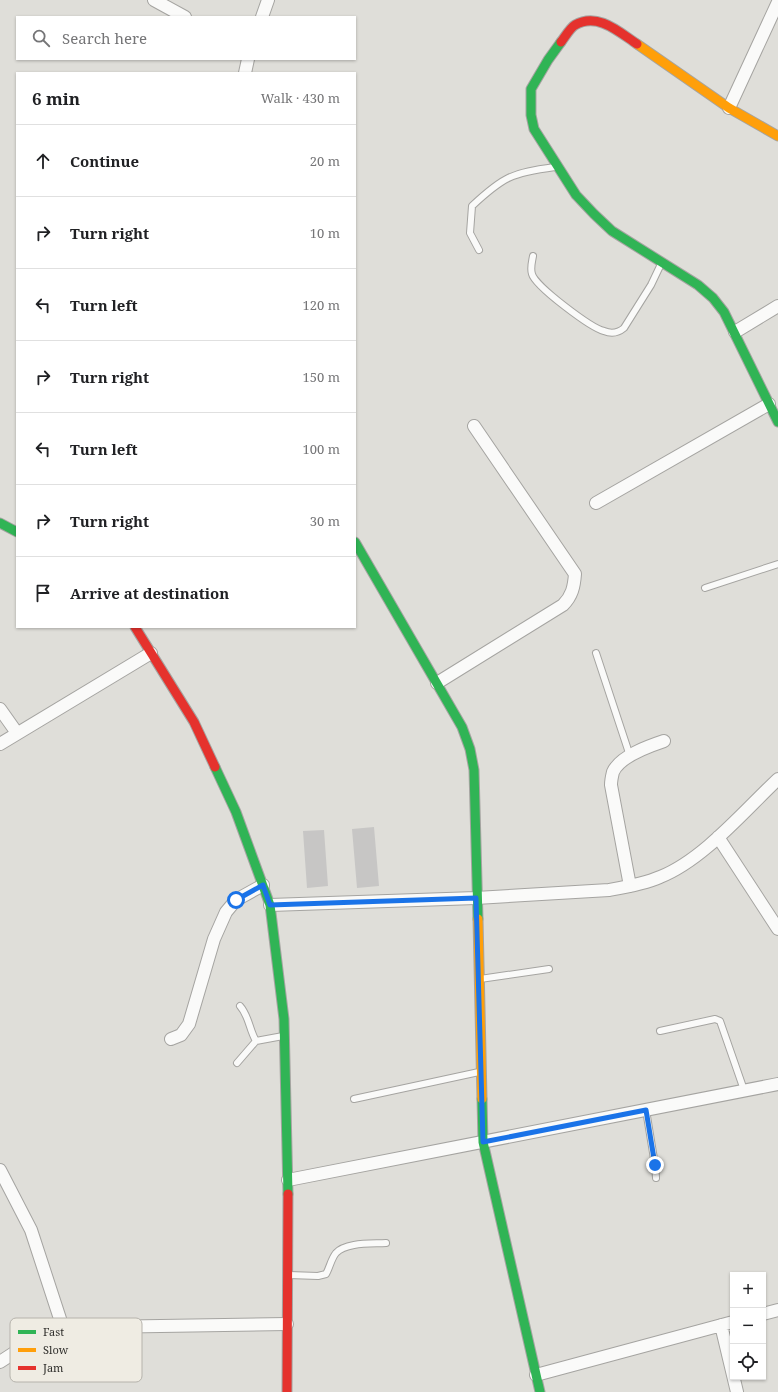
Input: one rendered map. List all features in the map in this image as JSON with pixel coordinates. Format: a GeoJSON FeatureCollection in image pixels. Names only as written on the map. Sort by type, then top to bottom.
{"type":"FeatureCollection","features":[{"type":"Feature","properties":{"kind":"street"},"geometry":{"type":"LineString","coordinates":[[154,0],[183,16]]}},
{"type":"Feature","properties":{"kind":"street"},"geometry":{"type":"LineString","coordinates":[[262,16],[268,0]]}},
{"type":"Feature","properties":{"kind":"street"},"geometry":{"type":"LineString","coordinates":[[729,108],[778,2]]}},
{"type":"Feature","properties":{"kind":"street"},"geometry":{"type":"LineString","coordinates":[[778,136],[729,108],[606,24],[591,20],[574,25],[548,60],[531,89],[530,115],[534,129],[576,195],[612,230],[698,285],[713,298],[724,312],[735,332],[778,422]]}},
{"type":"Feature","properties":{"kind":"street"},"geometry":{"type":"LineString","coordinates":[[245,72],[248,60]]}},
{"type":"Feature","properties":{"kind":"street"},"geometry":{"type":"LineString","coordinates":[[735,332],[778,306]]}},
{"type":"Feature","properties":{"kind":"street"},"geometry":{"type":"LineString","coordinates":[[596,503],[769,404]]}},
{"type":"Feature","properties":{"kind":"street"},"geometry":{"type":"LineString","coordinates":[[437,683],[563,606],[569,599],[574,587],[575,574],[474,426]]}},
{"type":"Feature","properties":{"kind":"street"},"geometry":{"type":"LineString","coordinates":[[0,524],[16,532]]}},
{"type":"Feature","properties":{"kind":"street"},"geometry":{"type":"LineString","coordinates":[[356,544],[462,727],[470,749],[474,770],[483,1142],[540,1392]]}},
{"type":"Feature","properties":{"kind":"street"},"geometry":{"type":"LineString","coordinates":[[136,628],[194,722],[236,812],[270,905],[285,1036],[288,1180],[286,1392]]}},
{"type":"Feature","properties":{"kind":"street"},"geometry":{"type":"LineString","coordinates":[[0,744],[17,732],[151,653]]}},
{"type":"Feature","properties":{"kind":"street"},"geometry":{"type":"LineString","coordinates":[[0,709],[17,732]]}},
{"type":"Feature","properties":{"kind":"street"},"geometry":{"type":"LineString","coordinates":[[630,886],[610,785],[613,771],[622,761],[630,756],[644,748],[664,741]]}},
{"type":"Feature","properties":{"kind":"street"},"geometry":{"type":"LineString","coordinates":[[270,905],[476,898],[609,890],[630,886],[660,878],[682,866],[718,837],[778,779]]}},
{"type":"Feature","properties":{"kind":"street"},"geometry":{"type":"LineString","coordinates":[[718,837],[778,929]]}},
{"type":"Feature","properties":{"kind":"street"},"geometry":{"type":"LineString","coordinates":[[171,1039],[181,1035],[189,1024],[214,938],[226,912],[236,900],[263,885]]}},
{"type":"Feature","properties":{"kind":"street"},"geometry":{"type":"LineString","coordinates":[[288,1180],[778,1084]]}},
{"type":"Feature","properties":{"kind":"street"},"geometry":{"type":"LineString","coordinates":[[0,1170],[31,1230],[60,1318]]}},
{"type":"Feature","properties":{"kind":"street"},"geometry":{"type":"LineString","coordinates":[[766,1313],[778,1310]]}},
{"type":"Feature","properties":{"kind":"street"},"geometry":{"type":"LineString","coordinates":[[536,1375],[730,1323]]}},
{"type":"Feature","properties":{"kind":"street"},"geometry":{"type":"LineString","coordinates":[[142,1326],[287,1324]]}},
{"type":"Feature","properties":{"kind":"street"},"geometry":{"type":"LineString","coordinates":[[721,1325],[737,1392]]}},
{"type":"Feature","properties":{"kind":"street"},"geometry":{"type":"LineString","coordinates":[[0,1362],[10,1355]]}},
{"type":"Feature","properties":{"kind":"lane"},"geometry":{"type":"LineString","coordinates":[[479,250],[470,233],[472,206],[490,189],[507,177],[522,171],[557,167]]}},
{"type":"Feature","properties":{"kind":"lane"},"geometry":{"type":"LineString","coordinates":[[533,256],[532,274],[536,282],[557,300],[603,331],[614,333],[620,332],[624,328],[651,285],[662,262]]}},
{"type":"Feature","properties":{"kind":"lane"},"geometry":{"type":"LineString","coordinates":[[706,588],[778,564]]}},
{"type":"Feature","properties":{"kind":"lane"},"geometry":{"type":"LineString","coordinates":[[596,653],[630,756]]}},
{"type":"Feature","properties":{"kind":"lane"},"geometry":{"type":"LineString","coordinates":[[479,980],[549,969]]}},
{"type":"Feature","properties":{"kind":"lane"},"geometry":{"type":"LineString","coordinates":[[240,1006],[246,1013],[250,1031],[256,1041]]}},
{"type":"Feature","properties":{"kind":"lane"},"geometry":{"type":"LineString","coordinates":[[660,1031],[715,1019],[720,1021],[744,1090]]}},
{"type":"Feature","properties":{"kind":"lane"},"geometry":{"type":"LineString","coordinates":[[237,1063],[256,1041],[285,1036]]}},
{"type":"Feature","properties":{"kind":"lane"},"geometry":{"type":"LineString","coordinates":[[354,1098],[481,1072]]}},
{"type":"Feature","properties":{"kind":"lane"},"geometry":{"type":"LineString","coordinates":[[646,1110],[656,1178]]}},
{"type":"Feature","properties":{"kind":"lane"},"geometry":{"type":"LineString","coordinates":[[288,1275],[318,1276],[326,1274],[333,1257],[343,1248],[386,1243]]}},
{"type":"Feature","properties":{"kind":"building"},"geometry":{"type":"Polygon","coordinates":[[[374,827],[379,886],[357,888],[352,829],[374,827]]]}},
{"type":"Feature","properties":{"kind":"building"},"geometry":{"type":"Polygon","coordinates":[[[324,830],[328,886],[307,888],[303,831],[324,830]]]}},
{"type":"Feature","properties":{"kind":"traffic: fast"},"geometry":{"type":"LineString","coordinates":[[561,42],[548,60],[531,89],[531,115],[534,129],[576,195],[612,231],[698,285],[713,298],[724,312],[778,422]]}},
{"type":"Feature","properties":{"kind":"traffic: fast"},"geometry":{"type":"LineString","coordinates":[[0,523],[16,531]]}},
{"type":"Feature","properties":{"kind":"traffic: fast"},"geometry":{"type":"LineString","coordinates":[[356,544],[462,727],[470,749],[474,770],[478,919]]}},
{"type":"Feature","properties":{"kind":"traffic: fast"},"geometry":{"type":"LineString","coordinates":[[215,767],[236,812],[270,905],[284,1019],[288,1194]]}},
{"type":"Feature","properties":{"kind":"traffic: fast"},"geometry":{"type":"LineString","coordinates":[[482,1099],[483,1142],[540,1392]]}},
{"type":"Feature","properties":{"kind":"traffic: slow"},"geometry":{"type":"LineString","coordinates":[[637,44],[729,108],[778,136]]}},
{"type":"Feature","properties":{"kind":"traffic: slow"},"geometry":{"type":"LineString","coordinates":[[478,919],[482,1099]]}},
{"type":"Feature","properties":{"kind":"traffic: jam"},"geometry":{"type":"LineString","coordinates":[[561,42],[573,26],[592,21],[600,22],[616,29],[637,44]]}},
{"type":"Feature","properties":{"kind":"traffic: jam"},"geometry":{"type":"LineString","coordinates":[[136,628],[194,722],[215,767]]}},
{"type":"Feature","properties":{"kind":"traffic: jam"},"geometry":{"type":"LineString","coordinates":[[287,1392],[288,1194]]}},
{"type":"Feature","properties":{"kind":"route"},"geometry":{"type":"LineString","coordinates":[[236,900],[263,885],[270,905],[476,898],[483,1142],[646,1110],[655,1165]]}}]}
